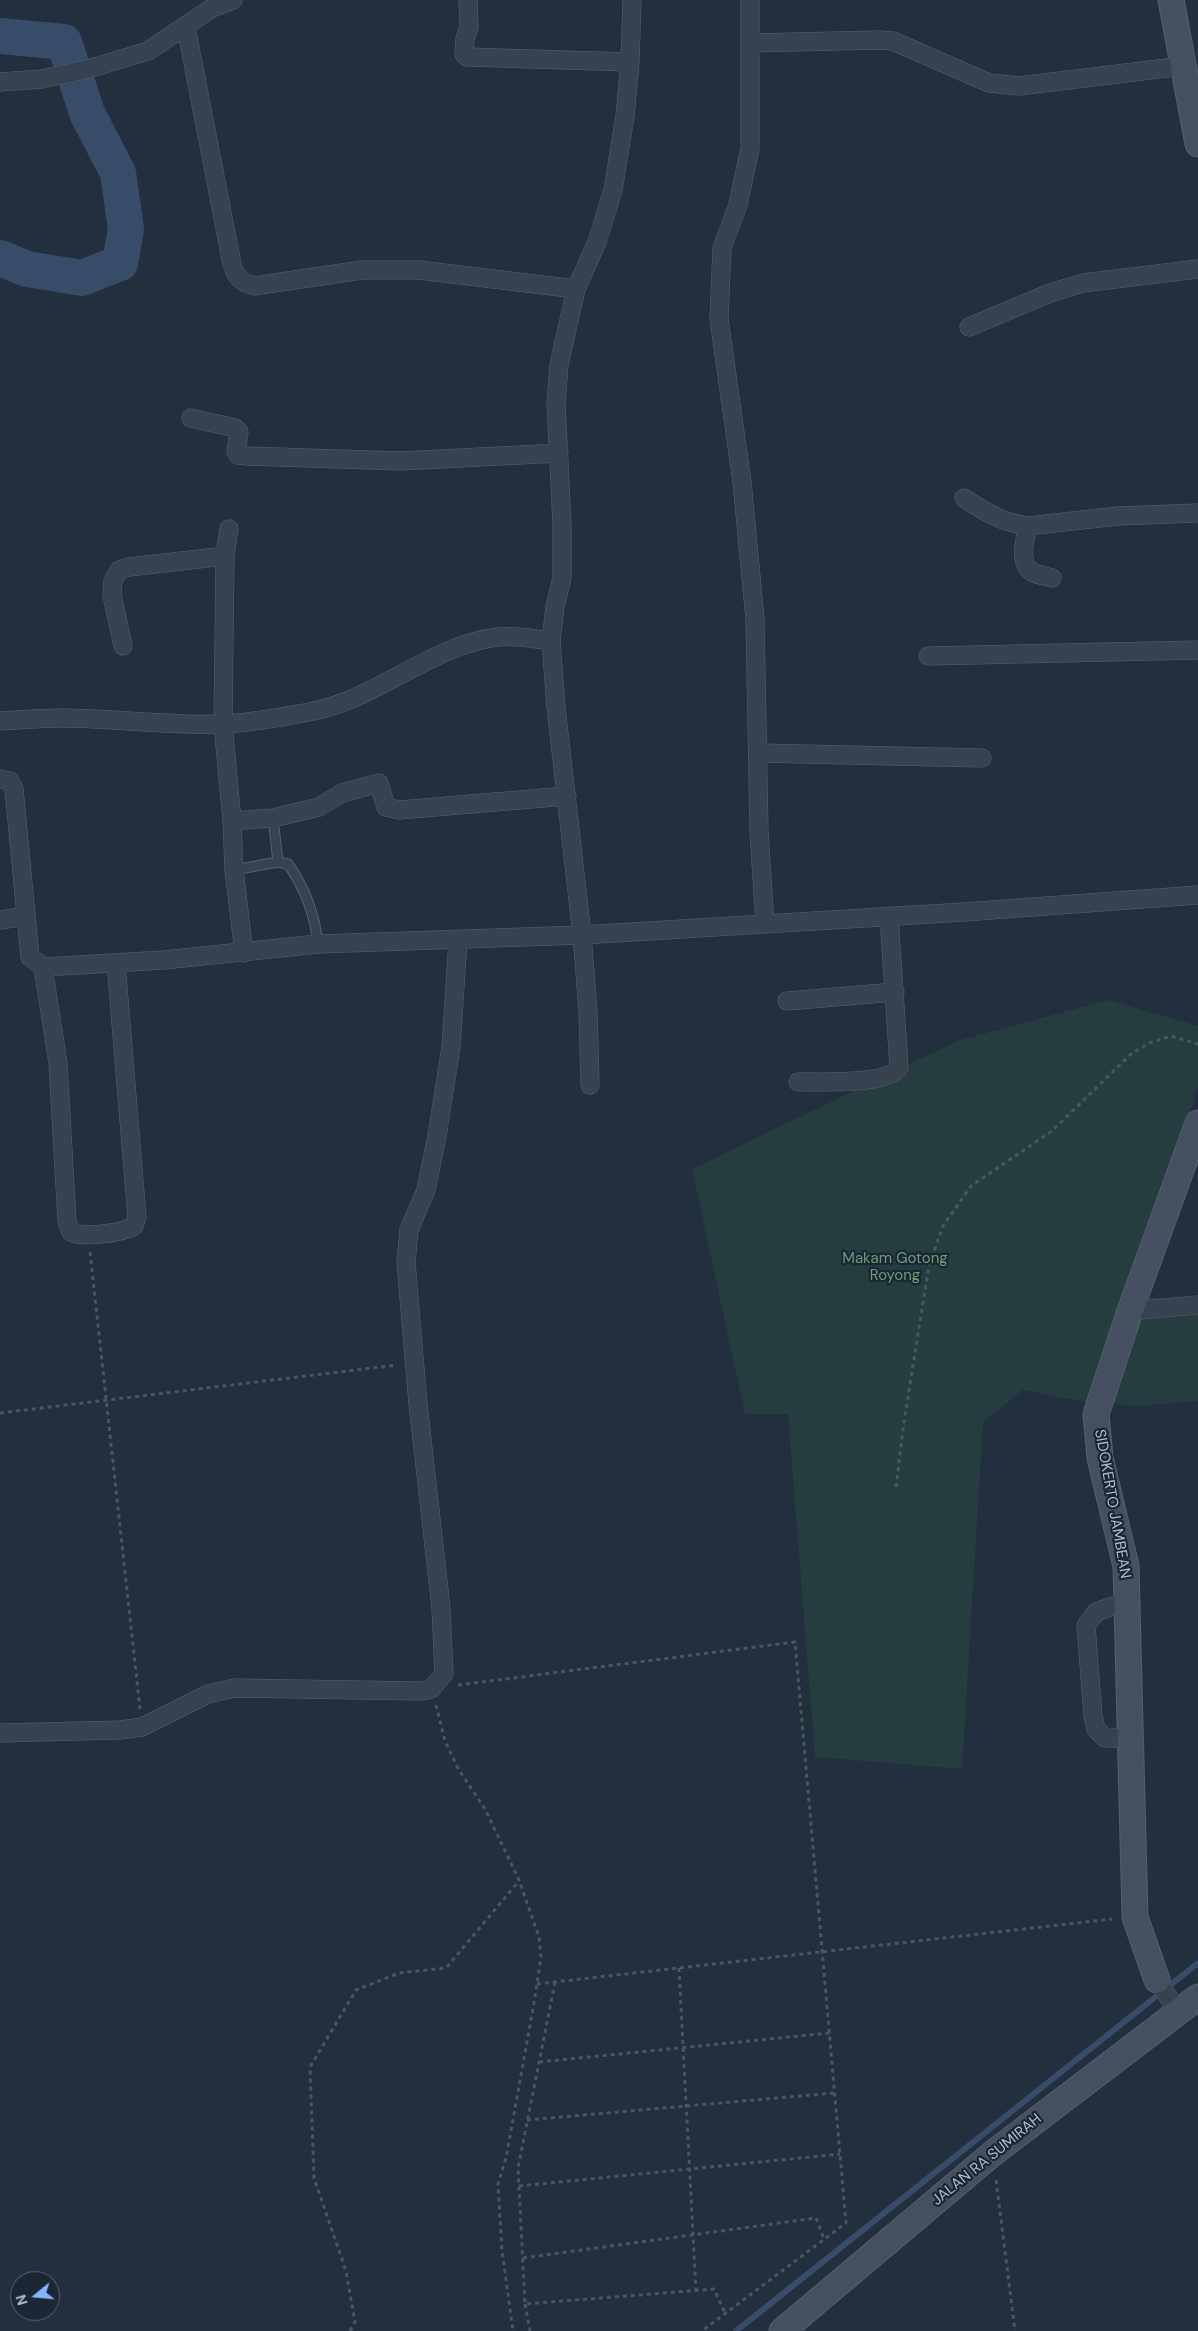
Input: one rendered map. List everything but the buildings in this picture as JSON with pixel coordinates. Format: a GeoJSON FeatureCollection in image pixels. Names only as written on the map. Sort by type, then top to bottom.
{"type":"FeatureCollection","features":[{"type":"Feature","properties":{"kind":"street"},"geometry":{"type":"LineString","coordinates":[[0,82],[42,80],[88,69],[148,50],[186,27],[212,8],[233,0]]}},
{"type":"Feature","properties":{"kind":"street"},"geometry":{"type":"LineString","coordinates":[[468,0],[469,27],[465,39],[464,54],[467,58],[630,62]]}},
{"type":"Feature","properties":{"kind":"street"},"geometry":{"type":"LineString","coordinates":[[590,1085],[588,1011],[582,936],[556,707],[551,641],[555,608],[562,578],[556,403],[559,365],[576,289],[597,242],[613,190],[625,116],[630,62],[632,0]]}},
{"type":"Feature","properties":{"kind":"street"},"geometry":{"type":"LineString","coordinates":[[750,0],[750,148],[738,205],[722,248],[719,319],[742,482],[754,609],[759,753],[759,832],[765,924]]}},
{"type":"Feature","properties":{"kind":"street"},"geometry":{"type":"LineString","coordinates":[[1171,0],[1198,144]]}},
{"type":"Feature","properties":{"kind":"street"},"geometry":{"type":"LineString","coordinates":[[186,27],[232,264],[235,275],[242,282],[254,286],[362,270],[419,270],[576,289]]}},
{"type":"Feature","properties":{"kind":"street"},"geometry":{"type":"LineString","coordinates":[[750,43],[893,41],[989,82],[1019,86],[1183,66]]}},
{"type":"Feature","properties":{"kind":"street"},"geometry":{"type":"LineString","coordinates":[[969,327],[1050,293],[1083,283],[1198,269]]}},
{"type":"Feature","properties":{"kind":"street"},"geometry":{"type":"LineString","coordinates":[[191,418],[235,428],[239,432],[236,451],[238,455],[247,456],[401,461],[559,453]]}},
{"type":"Feature","properties":{"kind":"street"},"geometry":{"type":"LineString","coordinates":[[964,498],[994,517],[1013,524],[1028,526],[1118,516],[1198,512]]}},
{"type":"Feature","properties":{"kind":"street"},"geometry":{"type":"LineString","coordinates":[[1028,526],[1024,543],[1025,562],[1032,572],[1052,578]]}},
{"type":"Feature","properties":{"kind":"street"},"geometry":{"type":"LineString","coordinates":[[229,529],[225,556],[223,724],[232,821],[234,870],[244,953]]}},
{"type":"Feature","properties":{"kind":"street"},"geometry":{"type":"LineString","coordinates":[[122,646],[112,595],[113,581],[119,570],[129,567],[225,556]]}},
{"type":"Feature","properties":{"kind":"street"},"geometry":{"type":"LineString","coordinates":[[0,721],[62,718],[223,724],[312,712],[350,700],[451,650],[476,642],[499,637],[551,641]]}},
{"type":"Feature","properties":{"kind":"street"},"geometry":{"type":"LineString","coordinates":[[928,656],[1198,650]]}},
{"type":"Feature","properties":{"kind":"street"},"geometry":{"type":"LineString","coordinates":[[759,753],[982,758]]}},
{"type":"Feature","properties":{"kind":"street"},"geometry":{"type":"LineString","coordinates":[[0,779],[10,781],[14,789],[30,957],[43,967],[244,953],[318,944],[582,936],[1198,895]]}},
{"type":"Feature","properties":{"kind":"street"},"geometry":{"type":"LineString","coordinates":[[232,821],[273,818],[319,807],[342,792],[378,782],[386,807],[399,810],[567,796]]}},
{"type":"Feature","properties":{"kind":"street"},"geometry":{"type":"LineString","coordinates":[[0,920],[26,916]]}},
{"type":"Feature","properties":{"kind":"street"},"geometry":{"type":"LineString","coordinates":[[798,1082],[885,1077],[896,1072],[899,1067],[890,916]]}},
{"type":"Feature","properties":{"kind":"street"},"geometry":{"type":"LineString","coordinates":[[0,1733],[120,1730],[142,1727],[208,1694],[234,1688],[412,1692],[431,1689],[444,1674],[441,1608],[406,1262],[409,1230],[426,1190],[438,1128],[451,1047],[458,940]]}},
{"type":"Feature","properties":{"kind":"street"},"geometry":{"type":"LineString","coordinates":[[43,967],[58,1063],[67,1221],[71,1232],[78,1236],[127,1230],[134,1226],[137,1217],[116,963]]}},
{"type":"Feature","properties":{"kind":"street"},"geometry":{"type":"LineString","coordinates":[[787,1000],[894,992]]}},
{"type":"Feature","properties":{"kind":"street","name":"SIDOKERTO JAMBEAN"},"geometry":{"type":"LineString","coordinates":[[1168,1998],[1135,1917],[1126,1566],[1100,1458],[1096,1414],[1130,1311],[1198,1123]]}},
{"type":"Feature","properties":{"kind":"street"},"geometry":{"type":"LineString","coordinates":[[1130,1311],[1198,1305]]}},
{"type":"Feature","properties":{"kind":"street"},"geometry":{"type":"LineString","coordinates":[[1127,1601],[1096,1612],[1086,1626],[1093,1716],[1096,1729],[1105,1738],[1130,1738]]}},
{"type":"Feature","properties":{"kind":"street","name":"JALAN RA SUMIRAH"},"geometry":{"type":"LineString","coordinates":[[782,2331],[992,2154],[1168,1998],[1198,1997]]}},
{"type":"Feature","properties":{"kind":"lane"},"geometry":{"type":"LineString","coordinates":[[273,818],[278,862]]}},
{"type":"Feature","properties":{"kind":"lane"},"geometry":{"type":"LineString","coordinates":[[234,870],[278,862],[288,864],[306,895],[318,944]]}},
{"type":"Feature","properties":{"kind":"path"},"geometry":{"type":"LineString","coordinates":[[896,1487],[928,1265],[943,1226],[971,1186],[1052,1131],[1131,1054],[1149,1043],[1171,1036],[1198,1044]]}},
{"type":"Feature","properties":{"kind":"path"},"geometry":{"type":"LineString","coordinates":[[88,1234],[142,1727]]}},
{"type":"Feature","properties":{"kind":"path"},"geometry":{"type":"LineString","coordinates":[[0,1413],[415,1362]]}},
{"type":"Feature","properties":{"kind":"path"},"geometry":{"type":"LineString","coordinates":[[513,2331],[502,2251],[498,2184],[506,2158],[537,1984],[541,1957],[539,1937],[520,1880],[485,1809],[459,1770],[445,1741],[431,1689],[795,1642],[846,2223],[702,2331]]}},
{"type":"Feature","properties":{"kind":"path"},"geometry":{"type":"LineString","coordinates":[[350,2331],[355,2322],[346,2271],[314,2178],[310,2067],[356,1990],[399,1973],[446,1968],[520,1880]]}},
{"type":"Feature","properties":{"kind":"path"},"geometry":{"type":"LineString","coordinates":[[537,1984],[1135,1917]]}},
{"type":"Feature","properties":{"kind":"path"},"geometry":{"type":"LineString","coordinates":[[679,1968],[696,2291]]}},
{"type":"Feature","properties":{"kind":"path"},"geometry":{"type":"LineString","coordinates":[[530,2331],[525,2304],[518,2168],[554,1982]]}},
{"type":"Feature","properties":{"kind":"path"},"geometry":{"type":"LineString","coordinates":[[538,2062],[829,2033]]}},
{"type":"Feature","properties":{"kind":"path"},"geometry":{"type":"LineString","coordinates":[[527,2120],[834,2093]]}},
{"type":"Feature","properties":{"kind":"path"},"geometry":{"type":"LineString","coordinates":[[518,2186],[840,2154]]}},
{"type":"Feature","properties":{"kind":"path"},"geometry":{"type":"LineString","coordinates":[[992,2154],[1015,2331]]}},
{"type":"Feature","properties":{"kind":"path"},"geometry":{"type":"LineString","coordinates":[[523,2258],[816,2218],[824,2239]]}},
{"type":"Feature","properties":{"kind":"path"},"geometry":{"type":"LineString","coordinates":[[525,2304],[714,2290],[725,2313]]}},
{"type":"Feature","properties":{"kind":"green space","name":"Makam Gotong Royong"},"geometry":{"type":"Polygon","coordinates":[[[1108,1000],[1198,1026],[1198,1087],[1194,1102],[1141,1240],[1121,1298],[1198,1298],[1198,1401],[1138,1406],[1087,1402],[1023,1390],[983,1422],[962,1769],[815,1757],[788,1414],[745,1414],[692,1169],[957,1041],[1108,1000]]]}},
{"type":"Feature","properties":{"kind":"waterway"},"geometry":{"type":"LineString","coordinates":[[0,36],[64,42],[87,113],[118,173],[126,229],[120,263],[82,278],[27,269],[0,258]]}},
{"type":"Feature","properties":{"kind":"waterway"},"geometry":{"type":"LineString","coordinates":[[736,2331],[1198,1963]]}}]}
